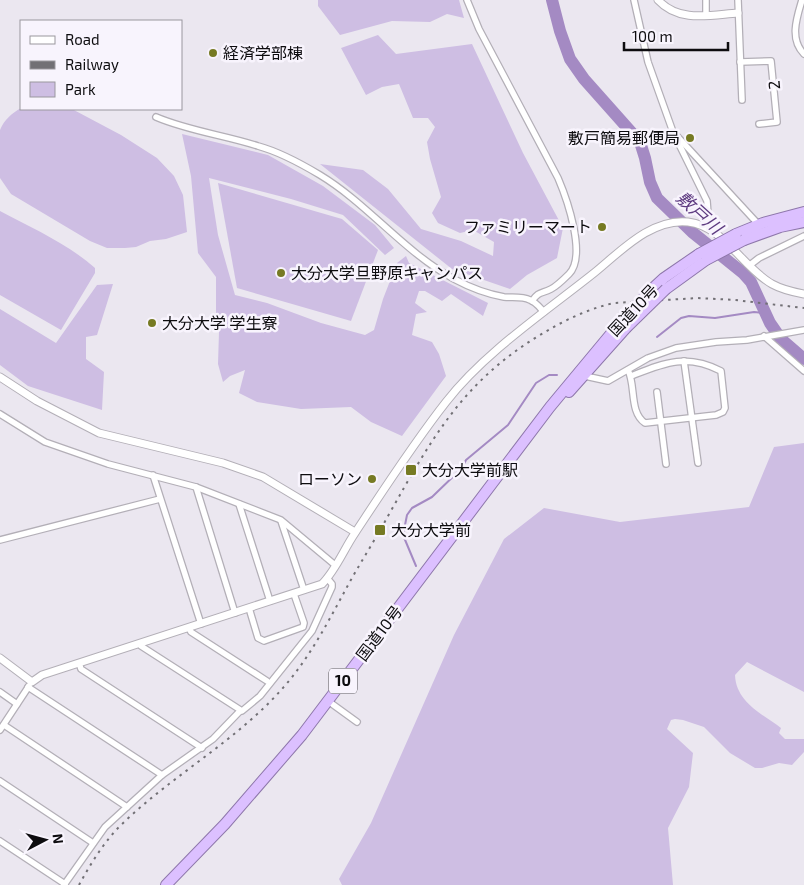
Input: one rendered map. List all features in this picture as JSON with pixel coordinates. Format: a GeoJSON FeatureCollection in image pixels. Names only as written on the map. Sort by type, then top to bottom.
{"type":"FeatureCollection","features":[{"type":"Feature","properties":{"kind":"highway","name":"国道10号"},"geometry":{"type":"LineString","coordinates":[[166,885],[254,791],[328,701],[506,464],[623,326],[651,290],[664,278],[759,225],[804,212]]}},
{"type":"Feature","properties":{"kind":"highway","name":"国道10号"},"geometry":{"type":"LineString","coordinates":[[740,237],[804,222]]}},
{"type":"Feature","properties":{"kind":"highway","name":"国道10号"},"geometry":{"type":"LineString","coordinates":[[623,326],[702,257]]}},
{"type":"Feature","properties":{"kind":"street"},"geometry":{"type":"LineString","coordinates":[[467,0],[479,28],[558,178],[567,199],[574,229],[574,269],[552,289],[538,294],[532,301]]}},
{"type":"Feature","properties":{"kind":"street"},"geometry":{"type":"LineString","coordinates":[[634,0],[648,62],[673,132],[707,201],[708,214],[706,226]]}},
{"type":"Feature","properties":{"kind":"street"},"geometry":{"type":"LineString","coordinates":[[658,0],[669,10],[687,16],[738,13]]}},
{"type":"Feature","properties":{"kind":"street"},"geometry":{"type":"LineString","coordinates":[[706,0],[706,15]]}},
{"type":"Feature","properties":{"kind":"street"},"geometry":{"type":"LineString","coordinates":[[738,0],[742,100]]}},
{"type":"Feature","properties":{"kind":"street"},"geometry":{"type":"LineString","coordinates":[[802,0],[795,23],[800,50],[804,54]]}},
{"type":"Feature","properties":{"kind":"street","name":"2"},"geometry":{"type":"LineString","coordinates":[[740,62],[771,61],[777,122],[759,124]]}},
{"type":"Feature","properties":{"kind":"street"},"geometry":{"type":"LineString","coordinates":[[156,117],[182,128],[256,145],[294,160],[350,195],[438,270],[486,292],[505,297],[527,299],[544,312]]}},
{"type":"Feature","properties":{"kind":"street"},"geometry":{"type":"LineString","coordinates":[[673,132],[759,225]]}},
{"type":"Feature","properties":{"kind":"street"},"geometry":{"type":"LineString","coordinates":[[128,807],[2,727],[30,685],[42,676],[79,663],[320,585],[336,565],[355,532],[432,421],[456,390],[482,363],[544,312],[640,236],[658,226],[677,222],[689,222],[706,226],[772,284],[792,292],[804,294]]}},
{"type":"Feature","properties":{"kind":"street"},"geometry":{"type":"LineString","coordinates":[[750,266],[759,258],[804,236]]}},
{"type":"Feature","properties":{"kind":"street"},"geometry":{"type":"LineString","coordinates":[[629,373],[653,355],[676,348],[804,330]]}},
{"type":"Feature","properties":{"kind":"street"},"geometry":{"type":"LineString","coordinates":[[767,336],[804,371]]}},
{"type":"Feature","properties":{"kind":"street"},"geometry":{"type":"LineString","coordinates":[[583,372],[608,381],[629,373],[664,363],[684,361],[709,365],[721,371],[725,408],[723,412],[716,415],[645,423],[640,419],[633,398],[629,373]]}},
{"type":"Feature","properties":{"kind":"street"},"geometry":{"type":"LineString","coordinates":[[684,361],[698,463]]}},
{"type":"Feature","properties":{"kind":"street"},"geometry":{"type":"LineString","coordinates":[[0,377],[37,401],[99,433],[230,465],[263,477],[355,532]]}},
{"type":"Feature","properties":{"kind":"street"},"geometry":{"type":"LineString","coordinates":[[657,392],[666,464]]}},
{"type":"Feature","properties":{"kind":"street"},"geometry":{"type":"LineString","coordinates":[[0,414],[45,442],[108,464],[196,487],[281,520],[336,565]]}},
{"type":"Feature","properties":{"kind":"street"},"geometry":{"type":"LineString","coordinates":[[153,475],[200,624]]}},
{"type":"Feature","properties":{"kind":"street"},"geometry":{"type":"LineString","coordinates":[[196,487],[235,613]]}},
{"type":"Feature","properties":{"kind":"street"},"geometry":{"type":"LineString","coordinates":[[0,540],[160,499]]}},
{"type":"Feature","properties":{"kind":"street"},"geometry":{"type":"LineString","coordinates":[[239,504],[270,601]]}},
{"type":"Feature","properties":{"kind":"street"},"geometry":{"type":"LineString","coordinates":[[281,520],[304,590]]}},
{"type":"Feature","properties":{"kind":"street"},"geometry":{"type":"LineString","coordinates":[[0,841],[65,885],[105,827],[162,775],[216,737],[240,711],[246,709],[260,696],[312,632],[330,592],[332,584],[327,578]]}},
{"type":"Feature","properties":{"kind":"street"},"geometry":{"type":"LineString","coordinates":[[249,608],[258,638],[264,641],[303,627],[304,623],[294,594]]}},
{"type":"Feature","properties":{"kind":"street"},"geometry":{"type":"LineString","coordinates":[[189,628],[191,632],[267,681]]}},
{"type":"Feature","properties":{"kind":"street"},"geometry":{"type":"LineString","coordinates":[[140,644],[240,711]]}},
{"type":"Feature","properties":{"kind":"street"},"geometry":{"type":"LineString","coordinates":[[0,658],[30,685],[162,775]]}},
{"type":"Feature","properties":{"kind":"street"},"geometry":{"type":"LineString","coordinates":[[79,663],[81,668],[202,748]]}},
{"type":"Feature","properties":{"kind":"street"},"geometry":{"type":"LineString","coordinates":[[0,692],[17,704]]}},
{"type":"Feature","properties":{"kind":"street"},"geometry":{"type":"LineString","coordinates":[[328,701],[357,722]]}},
{"type":"Feature","properties":{"kind":"street"},"geometry":{"type":"LineString","coordinates":[[0,781],[93,843]]}},
{"type":"Feature","properties":{"kind":"green space"},"geometry":{"type":"Polygon","coordinates":[[[318,0],[459,0],[464,18],[447,14],[430,22],[392,21],[340,35],[318,6],[318,0]]]}},
{"type":"Feature","properties":{"kind":"green space"},"geometry":{"type":"Polygon","coordinates":[[[378,35],[396,54],[472,44],[523,153],[563,228],[557,258],[527,275],[510,289],[452,269],[320,164],[363,170],[388,189],[421,229],[461,241],[493,256],[494,242],[473,230],[460,233],[438,223],[432,213],[441,197],[427,142],[435,127],[428,118],[413,118],[399,84],[382,87],[366,95],[341,48],[378,35]]]}},
{"type":"Feature","properties":{"kind":"green space"},"geometry":{"type":"Polygon","coordinates":[[[20,109],[74,110],[121,135],[157,158],[174,176],[183,195],[187,232],[166,239],[150,241],[136,247],[107,248],[90,241],[11,194],[0,178],[0,130],[14,112],[20,109]]]}},
{"type":"Feature","properties":{"kind":"green space"},"geometry":{"type":"Polygon","coordinates":[[[182,134],[268,155],[323,186],[375,225],[394,248],[385,255],[343,215],[291,199],[209,178],[218,235],[235,295],[267,303],[321,323],[365,335],[374,330],[383,299],[397,263],[406,256],[409,263],[488,303],[483,316],[451,294],[442,301],[425,291],[419,291],[415,303],[427,312],[416,314],[412,335],[432,342],[439,354],[446,376],[402,436],[371,422],[351,407],[301,409],[257,402],[239,393],[245,370],[230,376],[223,382],[218,364],[219,332],[216,319],[216,277],[198,253],[191,176],[182,134]]]}},
{"type":"Feature","properties":{"kind":"green space"},"geometry":{"type":"Polygon","coordinates":[[[218,183],[342,219],[378,250],[351,321],[237,288],[218,183]]]}},
{"type":"Feature","properties":{"kind":"green space"},"geometry":{"type":"Polygon","coordinates":[[[0,211],[62,244],[95,268],[95,273],[61,330],[0,295],[0,211]]]}},
{"type":"Feature","properties":{"kind":"green space"},"geometry":{"type":"Polygon","coordinates":[[[113,284],[97,335],[86,337],[86,359],[104,372],[102,410],[28,386],[0,365],[0,309],[56,343],[97,285],[113,284]]]}},
{"type":"Feature","properties":{"kind":"green space"},"geometry":{"type":"Polygon","coordinates":[[[804,443],[804,692],[747,662],[735,675],[736,684],[745,700],[781,728],[779,733],[785,739],[804,739],[804,752],[792,765],[779,763],[755,768],[730,753],[704,727],[683,720],[671,720],[667,729],[693,753],[689,787],[668,828],[673,885],[342,885],[339,879],[371,823],[454,635],[504,539],[544,508],[620,522],[749,507],[774,447],[804,443]]]}},
{"type":"Feature","properties":{"kind":"waterway","name":"敷戸川"},"geometry":{"type":"LineString","coordinates":[[552,0],[570,59],[584,79],[640,142],[650,182],[657,198],[692,232],[743,273],[751,282],[770,323],[781,339],[804,359]]}},
{"type":"Feature","properties":{"kind":"waterway"},"geometry":{"type":"LineString","coordinates":[[657,337],[681,318],[689,316],[715,318],[754,312],[764,313]]}},
{"type":"Feature","properties":{"kind":"waterway"},"geometry":{"type":"LineString","coordinates":[[416,566],[403,535],[407,515],[412,508],[432,497],[462,468],[466,460],[508,425],[536,383],[549,375],[557,375]]}},
{"type":"Feature","properties":{"kind":"railway"},"geometry":{"type":"LineString","coordinates":[[79,885],[97,855],[118,828],[158,792],[243,726],[292,677],[318,640],[434,438],[469,393],[489,372],[513,353],[566,320],[614,303],[698,298],[804,308]]}},
{"type":"Feature","properties":{"kind":"place","name":"経済学部棟"},"geometry":{"type":"Point","coordinates":[213,53]}},
{"type":"Feature","properties":{"kind":"place","name":"敷戸簡易郵便局"},"geometry":{"type":"Point","coordinates":[690,138]}},
{"type":"Feature","properties":{"kind":"place","name":"ファミリーマート"},"geometry":{"type":"Point","coordinates":[602,227]}},
{"type":"Feature","properties":{"kind":"place","name":"大分大学旦野原キャンパス"},"geometry":{"type":"Point","coordinates":[281,273]}},
{"type":"Feature","properties":{"kind":"place","name":"大分大学 学生寮"},"geometry":{"type":"Point","coordinates":[152,323]}},
{"type":"Feature","properties":{"kind":"place","name":"大分大学前駅"},"geometry":{"type":"Point","coordinates":[411,470]}},
{"type":"Feature","properties":{"kind":"place","name":"ローソン"},"geometry":{"type":"Point","coordinates":[372,479]}},
{"type":"Feature","properties":{"kind":"place","name":"大分大学前"},"geometry":{"type":"Point","coordinates":[380,530]}}]}
